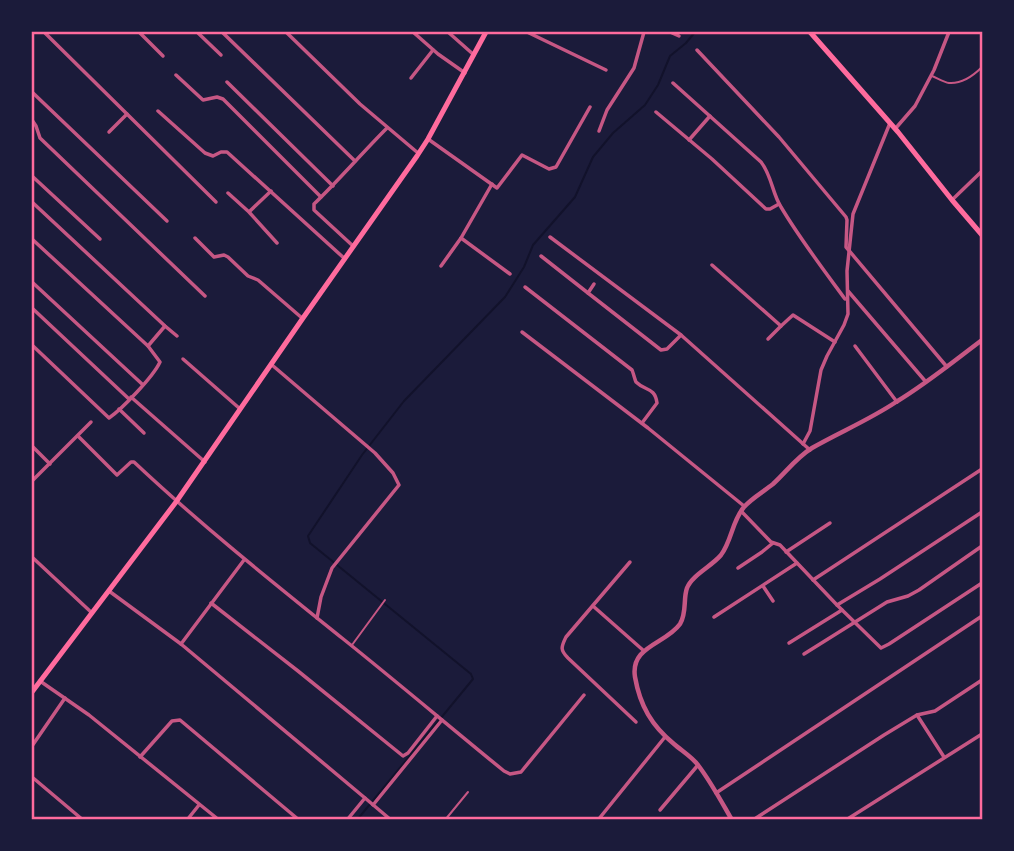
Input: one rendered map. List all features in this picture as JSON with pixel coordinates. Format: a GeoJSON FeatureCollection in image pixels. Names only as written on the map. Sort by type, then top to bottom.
{"type":"FeatureCollection","features":[{"type":"Feature","properties":{"kind":"main road"},"geometry":{"type":"LineString","coordinates":[[32,691],[176,502],[419,154],[486,32]]}},
{"type":"Feature","properties":{"kind":"main road"},"geometry":{"type":"LineString","coordinates":[[810,32],[890,123],[982,235]]}},
{"type":"Feature","properties":{"kind":"street"},"geometry":{"type":"LineString","coordinates":[[44,32],[215,202]]}},
{"type":"Feature","properties":{"kind":"street"},"geometry":{"type":"LineString","coordinates":[[139,32],[163,56]]}},
{"type":"Feature","properties":{"kind":"street"},"geometry":{"type":"LineString","coordinates":[[197,32],[220,55]]}},
{"type":"Feature","properties":{"kind":"street"},"geometry":{"type":"LineString","coordinates":[[222,32],[355,161]]}},
{"type":"Feature","properties":{"kind":"street"},"geometry":{"type":"LineString","coordinates":[[286,32],[360,104],[419,154]]}},
{"type":"Feature","properties":{"kind":"street"},"geometry":{"type":"LineString","coordinates":[[412,32],[465,72]]}},
{"type":"Feature","properties":{"kind":"street"},"geometry":{"type":"LineString","coordinates":[[448,32],[474,55]]}},
{"type":"Feature","properties":{"kind":"street"},"geometry":{"type":"LineString","coordinates":[[527,32],[606,70]]}},
{"type":"Feature","properties":{"kind":"street"},"geometry":{"type":"LineString","coordinates":[[599,131],[607,110],[634,68],[644,32]]}},
{"type":"Feature","properties":{"kind":"street"},"geometry":{"type":"LineString","coordinates":[[670,32],[679,36]]}},
{"type":"Feature","properties":{"kind":"street"},"geometry":{"type":"LineString","coordinates":[[895,129],[915,106],[949,32]]}},
{"type":"Feature","properties":{"kind":"street"},"geometry":{"type":"LineString","coordinates":[[411,78],[433,50]]}},
{"type":"Feature","properties":{"kind":"street"},"geometry":{"type":"LineString","coordinates":[[697,50],[779,137],[846,217],[845,245],[947,367]]}},
{"type":"Feature","properties":{"kind":"street"},"geometry":{"type":"LineString","coordinates":[[176,75],[203,100],[217,97],[223,99],[321,197]]}},
{"type":"Feature","properties":{"kind":"street"},"geometry":{"type":"LineString","coordinates":[[227,82],[333,186]]}},
{"type":"Feature","properties":{"kind":"street"},"geometry":{"type":"LineString","coordinates":[[673,83],[768,170],[779,204],[846,301]]}},
{"type":"Feature","properties":{"kind":"street"},"geometry":{"type":"LineString","coordinates":[[32,92],[167,221]]}},
{"type":"Feature","properties":{"kind":"street"},"geometry":{"type":"LineString","coordinates":[[428,139],[497,188],[522,155],[554,169],[590,107]]}},
{"type":"Feature","properties":{"kind":"street"},"geometry":{"type":"LineString","coordinates":[[158,111],[205,153],[213,156],[226,152],[345,258]]}},
{"type":"Feature","properties":{"kind":"street"},"geometry":{"type":"LineString","coordinates":[[656,112],[766,209],[779,204]]}},
{"type":"Feature","properties":{"kind":"street"},"geometry":{"type":"LineString","coordinates":[[109,132],[127,114]]}},
{"type":"Feature","properties":{"kind":"street"},"geometry":{"type":"LineString","coordinates":[[689,140],[710,116]]}},
{"type":"Feature","properties":{"kind":"street"},"geometry":{"type":"LineString","coordinates":[[32,120],[40,138],[205,296]]}},
{"type":"Feature","properties":{"kind":"street"},"geometry":{"type":"LineString","coordinates":[[803,444],[810,431],[821,370],[848,314],[846,289],[853,214],[890,123]]}},
{"type":"Feature","properties":{"kind":"street"},"geometry":{"type":"LineString","coordinates":[[354,247],[314,210],[314,204],[387,128]]}},
{"type":"Feature","properties":{"kind":"street"},"geometry":{"type":"LineString","coordinates":[[952,200],[982,171]]}},
{"type":"Feature","properties":{"kind":"street"},"geometry":{"type":"LineString","coordinates":[[32,176],[100,239]]}},
{"type":"Feature","properties":{"kind":"street"},"geometry":{"type":"LineString","coordinates":[[441,266],[461,238],[492,184]]}},
{"type":"Feature","properties":{"kind":"street"},"geometry":{"type":"LineString","coordinates":[[250,212],[271,191]]}},
{"type":"Feature","properties":{"kind":"street"},"geometry":{"type":"LineString","coordinates":[[228,193],[250,212],[277,243]]}},
{"type":"Feature","properties":{"kind":"street"},"geometry":{"type":"LineString","coordinates":[[32,201],[177,336]]}},
{"type":"Feature","properties":{"kind":"street"},"geometry":{"type":"LineString","coordinates":[[32,210],[36,206]]}},
{"type":"Feature","properties":{"kind":"street"},"geometry":{"type":"LineString","coordinates":[[550,237],[681,335],[810,450]]}},
{"type":"Feature","properties":{"kind":"street"},"geometry":{"type":"LineString","coordinates":[[195,238],[214,257],[228,257],[248,276],[303,318]]}},
{"type":"Feature","properties":{"kind":"street"},"geometry":{"type":"LineString","coordinates":[[461,238],[510,274]]}},
{"type":"Feature","properties":{"kind":"street"},"geometry":{"type":"LineString","coordinates":[[32,239],[148,346],[160,362],[130,398],[111,417],[107,417],[32,345]]}},
{"type":"Feature","properties":{"kind":"street"},"geometry":{"type":"LineString","coordinates":[[541,256],[661,350],[667,349],[681,335]]}},
{"type":"Feature","properties":{"kind":"street"},"geometry":{"type":"LineString","coordinates":[[712,265],[782,326]]}},
{"type":"Feature","properties":{"kind":"street"},"geometry":{"type":"LineString","coordinates":[[32,282],[142,384]]}},
{"type":"Feature","properties":{"kind":"street"},"geometry":{"type":"LineString","coordinates":[[588,293],[594,285]]}},
{"type":"Feature","properties":{"kind":"street"},"geometry":{"type":"LineString","coordinates":[[525,287],[632,370],[635,381],[646,386],[656,396],[657,403],[642,423]]}},
{"type":"Feature","properties":{"kind":"street"},"geometry":{"type":"LineString","coordinates":[[846,289],[926,383]]}},
{"type":"Feature","properties":{"kind":"street"},"geometry":{"type":"LineString","coordinates":[[32,308],[130,398],[205,461]]}},
{"type":"Feature","properties":{"kind":"street"},"geometry":{"type":"LineString","coordinates":[[768,339],[793,315],[835,342]]}},
{"type":"Feature","properties":{"kind":"street"},"geometry":{"type":"LineString","coordinates":[[148,346],[165,326]]}},
{"type":"Feature","properties":{"kind":"street"},"geometry":{"type":"LineString","coordinates":[[522,332],[642,423],[744,512],[773,543],[780,545],[879,647],[883,647],[982,583]]}},
{"type":"Feature","properties":{"kind":"street"},"geometry":{"type":"LineString","coordinates":[[732,820],[698,765],[665,737],[650,720],[638,690],[635,667],[644,651],[681,623],[687,587],[724,551],[738,515],[810,450],[897,402],[982,340]]}},
{"type":"Feature","properties":{"kind":"street"},"geometry":{"type":"LineString","coordinates":[[855,346],[897,402]]}},
{"type":"Feature","properties":{"kind":"street"},"geometry":{"type":"LineString","coordinates":[[183,359],[241,410]]}},
{"type":"Feature","properties":{"kind":"street"},"geometry":{"type":"LineString","coordinates":[[272,365],[375,453],[393,473],[399,485],[332,568],[321,597],[317,618]]}},
{"type":"Feature","properties":{"kind":"street"},"geometry":{"type":"LineString","coordinates":[[119,409],[144,433]]}},
{"type":"Feature","properties":{"kind":"street"},"geometry":{"type":"LineString","coordinates":[[32,481],[91,422]]}},
{"type":"Feature","properties":{"kind":"street"},"geometry":{"type":"LineString","coordinates":[[78,436],[116,475],[133,461],[244,560],[504,771],[517,774],[521,772],[584,695]]}},
{"type":"Feature","properties":{"kind":"street"},"geometry":{"type":"LineString","coordinates":[[32,446],[50,464]]}},
{"type":"Feature","properties":{"kind":"street"},"geometry":{"type":"LineString","coordinates":[[813,580],[982,469]]}},
{"type":"Feature","properties":{"kind":"street"},"geometry":{"type":"LineString","coordinates":[[837,605],[982,512]]}},
{"type":"Feature","properties":{"kind":"street"},"geometry":{"type":"LineString","coordinates":[[786,552],[830,523]]}},
{"type":"Feature","properties":{"kind":"street"},"geometry":{"type":"LineString","coordinates":[[738,568],[773,543]]}},
{"type":"Feature","properties":{"kind":"street"},"geometry":{"type":"LineString","coordinates":[[804,654],[887,602],[919,590],[982,546]]}},
{"type":"Feature","properties":{"kind":"street"},"geometry":{"type":"LineString","coordinates":[[32,557],[92,614]]}},
{"type":"Feature","properties":{"kind":"street"},"geometry":{"type":"LineString","coordinates":[[181,644],[244,560]]}},
{"type":"Feature","properties":{"kind":"street"},"geometry":{"type":"LineString","coordinates":[[630,562],[566,637],[561,647],[562,652],[636,722]]}},
{"type":"Feature","properties":{"kind":"street"},"geometry":{"type":"LineString","coordinates":[[714,617],[797,564]]}},
{"type":"Feature","properties":{"kind":"street"},"geometry":{"type":"LineString","coordinates":[[763,586],[773,601]]}},
{"type":"Feature","properties":{"kind":"street"},"geometry":{"type":"LineString","coordinates":[[109,591],[181,644],[391,820]]}},
{"type":"Feature","properties":{"kind":"street"},"geometry":{"type":"LineString","coordinates":[[211,603],[398,754],[403,756],[414,750]]}},
{"type":"Feature","properties":{"kind":"street"},"geometry":{"type":"LineString","coordinates":[[593,605],[644,651]]}},
{"type":"Feature","properties":{"kind":"street"},"geometry":{"type":"LineString","coordinates":[[789,643],[842,610]]}},
{"type":"Feature","properties":{"kind":"street"},"geometry":{"type":"LineString","coordinates":[[716,793],[982,616]]}},
{"type":"Feature","properties":{"kind":"street"},"geometry":{"type":"LineString","coordinates":[[753,820],[917,715],[935,711],[982,680]]}},
{"type":"Feature","properties":{"kind":"street"},"geometry":{"type":"LineString","coordinates":[[40,681],[97,721],[219,820]]}},
{"type":"Feature","properties":{"kind":"street"},"geometry":{"type":"LineString","coordinates":[[32,745],[65,698]]}},
{"type":"Feature","properties":{"kind":"street"},"geometry":{"type":"LineString","coordinates":[[917,715],[944,758]]}},
{"type":"Feature","properties":{"kind":"street"},"geometry":{"type":"LineString","coordinates":[[347,820],[369,802],[439,719]]}},
{"type":"Feature","properties":{"kind":"street"},"geometry":{"type":"LineString","coordinates":[[140,757],[172,720],[180,720],[299,820]]}},
{"type":"Feature","properties":{"kind":"street"},"geometry":{"type":"LineString","coordinates":[[846,820],[982,734]]}},
{"type":"Feature","properties":{"kind":"street"},"geometry":{"type":"LineString","coordinates":[[598,820],[665,737]]}},
{"type":"Feature","properties":{"kind":"street"},"geometry":{"type":"LineString","coordinates":[[660,810],[698,765]]}},
{"type":"Feature","properties":{"kind":"street"},"geometry":{"type":"LineString","coordinates":[[32,777],[83,820]]}},
{"type":"Feature","properties":{"kind":"street"},"geometry":{"type":"LineString","coordinates":[[187,820],[199,805]]}},
{"type":"Feature","properties":{"kind":"lane"},"geometry":{"type":"LineString","coordinates":[[931,75],[949,83],[956,82],[976,73],[982,67]]}},
{"type":"Feature","properties":{"kind":"lane"},"geometry":{"type":"LineString","coordinates":[[352,646],[385,601]]}},
{"type":"Feature","properties":{"kind":"lane"},"geometry":{"type":"LineString","coordinates":[[444,820],[468,792]]}},
{"type":"Feature","properties":{"kind":"waterway"},"geometry":{"type":"LineString","coordinates":[[357,820],[473,679],[471,674],[310,543],[308,536],[362,455],[404,401],[505,297],[524,267],[533,245],[575,197],[593,157],[613,133],[645,105],[658,85],[670,56],[695,32]]}}]}
